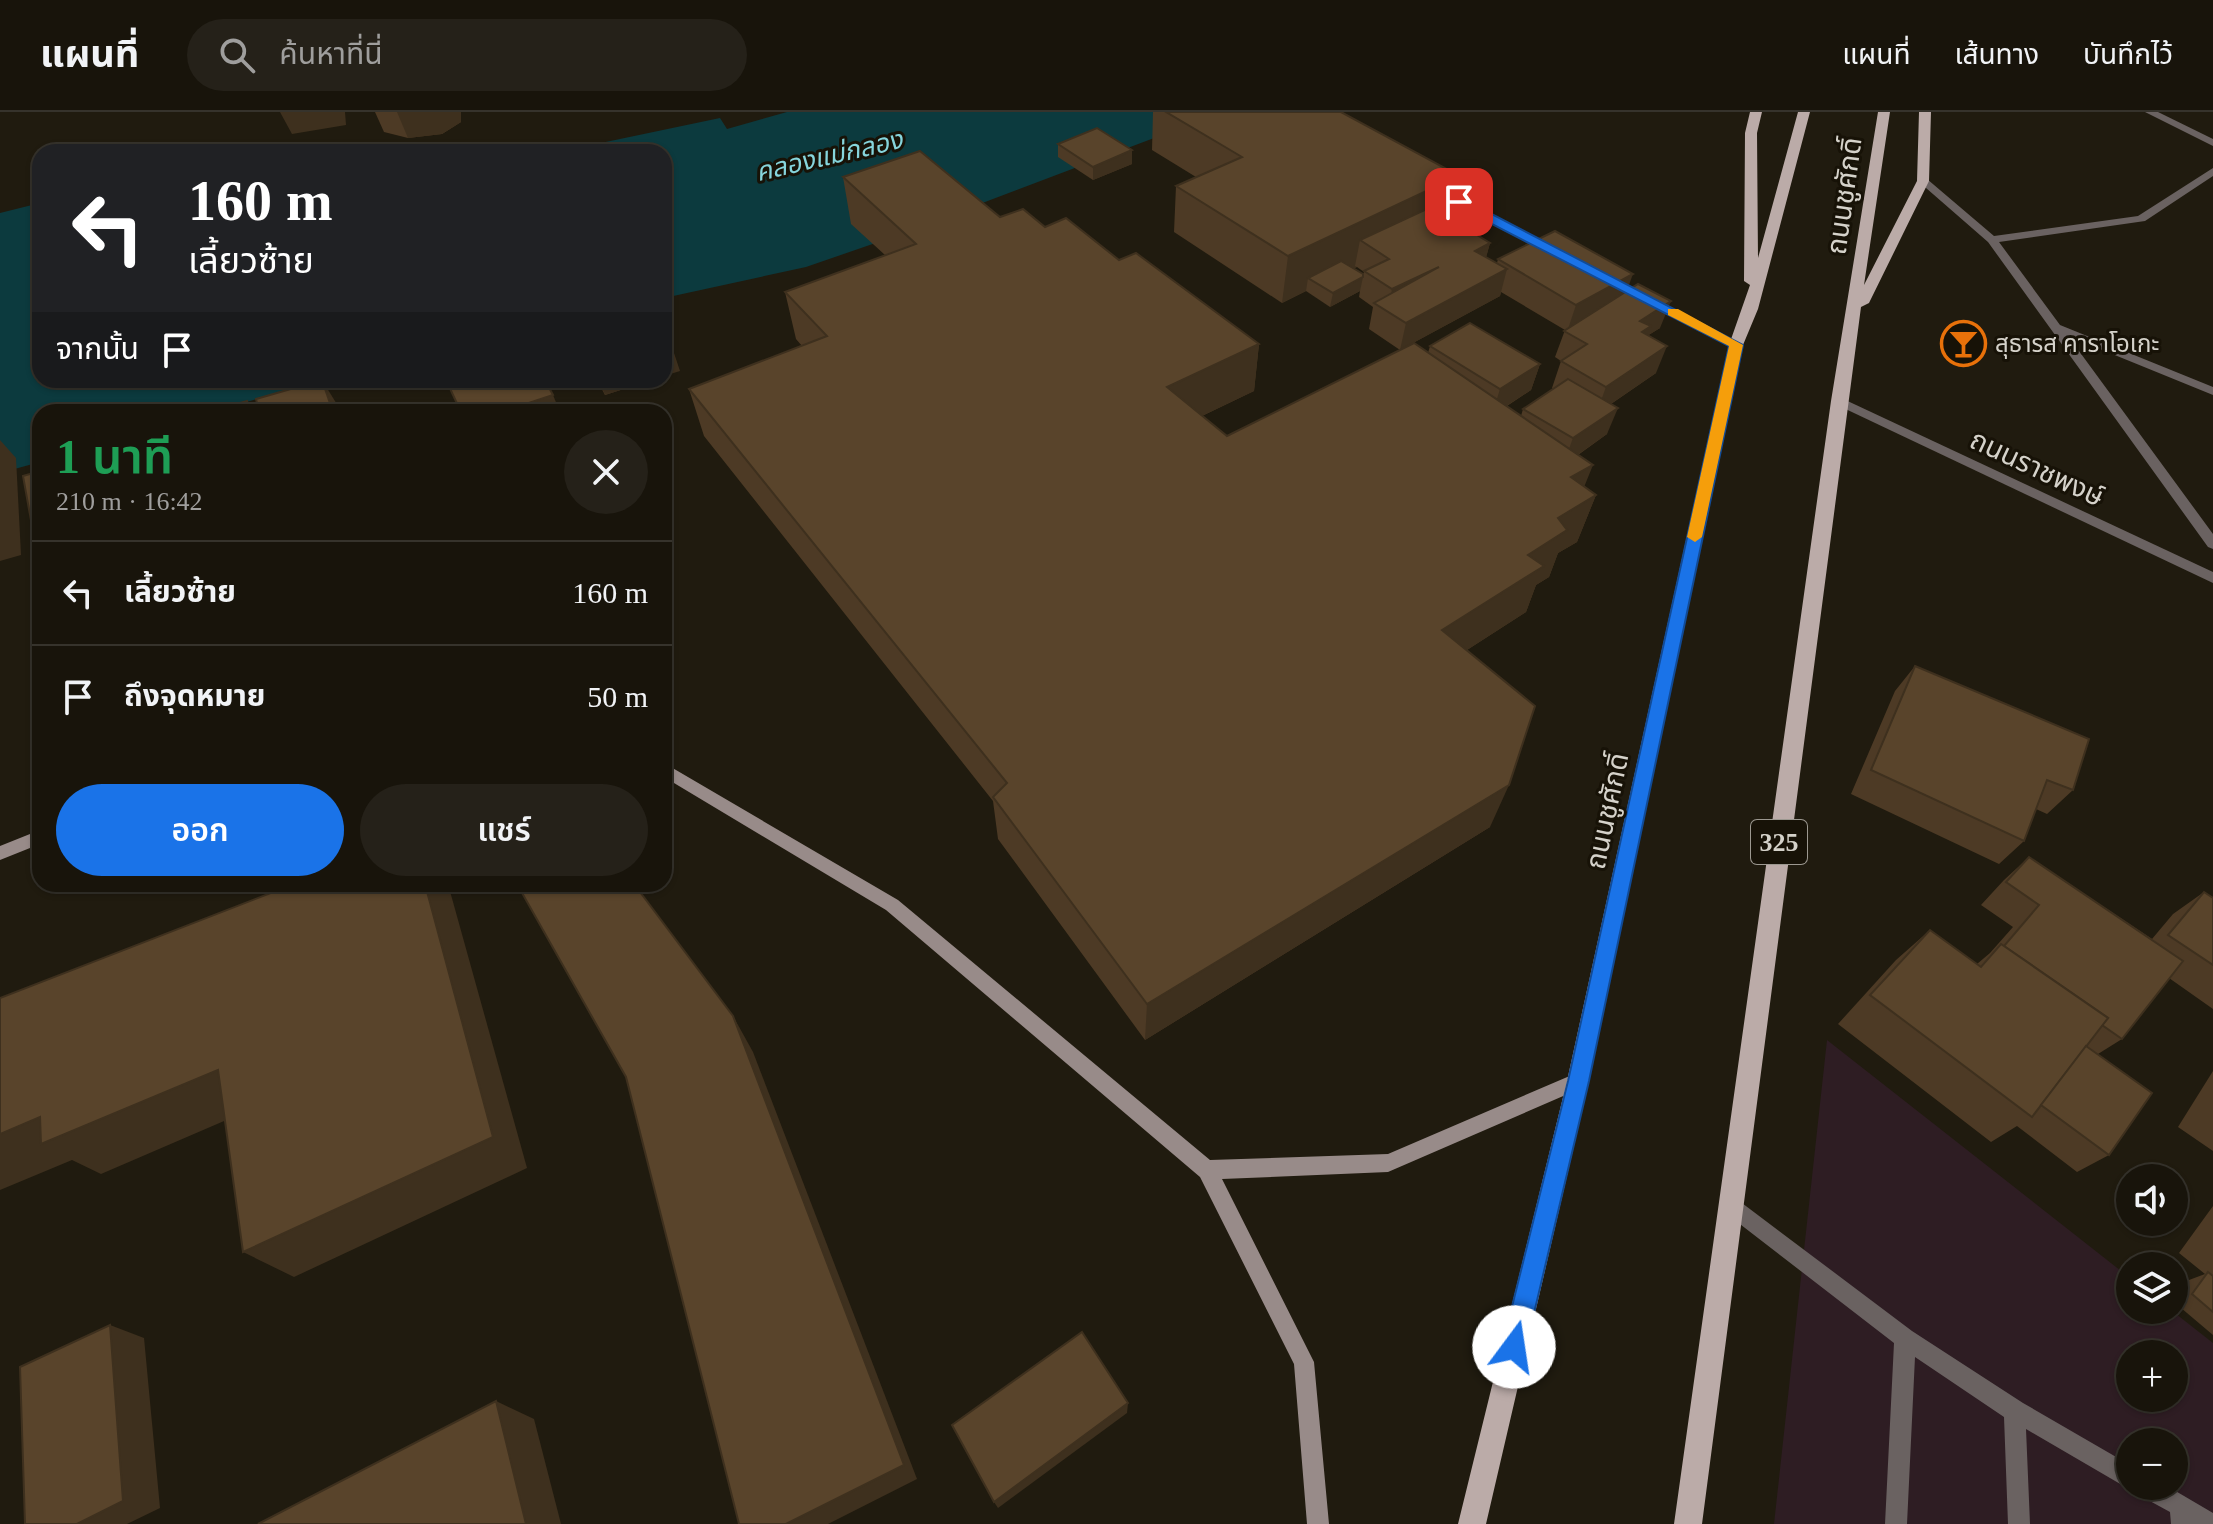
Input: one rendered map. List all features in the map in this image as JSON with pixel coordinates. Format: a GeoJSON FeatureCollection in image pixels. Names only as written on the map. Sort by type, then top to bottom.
{"type":"FeatureCollection","features":[{"type":"Feature","properties":{"kind":"main road"},"geometry":{"type":"LineString","coordinates":[[1751,309],[1751,133],[1756,112]]}},
{"type":"Feature","properties":{"kind":"main road","name":"ถนนชูศักดิ์"},"geometry":{"type":"LineString","coordinates":[[1472,1524],[1578,1081],[1736,345],[1751,309],[1804,112]]}},
{"type":"Feature","properties":{"kind":"main road","name":"ถนนชูศักดิ์"},"geometry":{"type":"LineString","coordinates":[[1688,1524],[1839,401],[1884,112]]}},
{"type":"Feature","properties":{"kind":"main road"},"geometry":{"type":"LineString","coordinates":[[1853,321],[1923,181],[1925,112]]}},
{"type":"Feature","properties":{"kind":"main road"},"geometry":{"type":"LineString","coordinates":[[672,774],[892,905],[1207,1170],[1304,1362],[1318,1524]]}},
{"type":"Feature","properties":{"kind":"main road"},"geometry":{"type":"LineString","coordinates":[[0,853],[32,840]]}},
{"type":"Feature","properties":{"kind":"main road"},"geometry":{"type":"LineString","coordinates":[[1207,1170],[1388,1163],[1578,1081]]}},
{"type":"Feature","properties":{"kind":"street"},"geometry":{"type":"LineString","coordinates":[[2150,112],[2213,143]]}},
{"type":"Feature","properties":{"kind":"street"},"geometry":{"type":"LineString","coordinates":[[1992,240],[2141,219],[2213,171]]}},
{"type":"Feature","properties":{"kind":"street"},"geometry":{"type":"LineString","coordinates":[[1417,181],[1570,259]]}},
{"type":"Feature","properties":{"kind":"street"},"geometry":{"type":"LineString","coordinates":[[1923,181],[1992,240],[2213,544]]}},
{"type":"Feature","properties":{"kind":"street"},"geometry":{"type":"LineString","coordinates":[[1597,273],[1736,345]]}},
{"type":"Feature","properties":{"kind":"street"},"geometry":{"type":"LineString","coordinates":[[2055,327],[2213,391]]}},
{"type":"Feature","properties":{"kind":"street","name":"ถนนราชพงษ์"},"geometry":{"type":"LineString","coordinates":[[1839,401],[2213,578]]}},
{"type":"Feature","properties":{"kind":"street"},"geometry":{"type":"LineString","coordinates":[[1730,1204],[1905,1338],[2015,1411],[2116,1469]]}},
{"type":"Feature","properties":{"kind":"street"},"geometry":{"type":"LineString","coordinates":[[1896,1524],[1905,1338]]}},
{"type":"Feature","properties":{"kind":"street"},"geometry":{"type":"LineString","coordinates":[[2015,1411],[2019,1524]]}},
{"type":"Feature","properties":{"kind":"street"},"geometry":{"type":"LineString","coordinates":[[2162,1500],[2181,1515],[2211,1524]]}},
{"type":"Feature","properties":{"kind":"shaded area"},"geometry":{"type":"Polygon","coordinates":[[[1827,1040],[2116,1267],[2116,1324],[2188,1323],[2213,1343],[2213,1524],[1774,1524],[1827,1040]]]}},
{"type":"Feature","properties":{"kind":"water","name":"คลองแม่กลอง"},"geometry":{"type":"Polygon","coordinates":[[[787,112],[1211,112],[1162,135],[806,267],[672,296],[672,144],[596,144],[720,118],[727,129],[787,112]]]}},
{"type":"Feature","properties":{"kind":"water"},"geometry":{"type":"Polygon","coordinates":[[[32,205],[32,388],[294,388],[240,404],[32,404],[32,464],[0,473],[0,213],[32,205]]]}},
{"type":"Feature","properties":{"kind":"building"},"geometry":{"type":"Polygon","coordinates":[[[1166,112],[1341,112],[1456,174],[1435,187],[1288,256],[1176,186],[1242,157],[1166,112]]]}},
{"type":"Feature","properties":{"kind":"building"},"geometry":{"type":"Polygon","coordinates":[[[1097,128],[1132,150],[1093,167],[1058,144],[1097,128]]]}},
{"type":"Feature","properties":{"kind":"building"},"geometry":{"type":"Polygon","coordinates":[[[920,151],[1000,217],[1023,209],[1045,227],[1066,218],[1119,260],[1136,253],[1259,344],[1167,387],[1227,436],[1414,343],[1593,465],[1571,477],[1596,495],[1558,518],[1567,530],[1528,555],[1544,566],[1442,630],[1535,706],[1509,785],[1147,1004],[993,797],[1007,783],[689,389],[827,336],[785,292],[916,244],[843,177],[920,151]]]}},
{"type":"Feature","properties":{"kind":"building"},"geometry":{"type":"Polygon","coordinates":[[[1431,207],[1490,243],[1475,251],[1507,269],[1406,323],[1374,303],[1439,267],[1392,289],[1364,271],[1389,259],[1360,240],[1431,207]]]}},
{"type":"Feature","properties":{"kind":"building"},"geometry":{"type":"Polygon","coordinates":[[[1555,231],[1633,274],[1576,305],[1498,259],[1555,231]]]}},
{"type":"Feature","properties":{"kind":"building"},"geometry":{"type":"Polygon","coordinates":[[[1341,261],[1363,274],[1363,277],[1333,293],[1308,278],[1341,261]]]}},
{"type":"Feature","properties":{"kind":"building"},"geometry":{"type":"Polygon","coordinates":[[[1638,284],[1671,301],[1640,321],[1651,326],[1642,332],[1667,346],[1606,387],[1561,361],[1587,344],[1564,331],[1638,284]]]}},
{"type":"Feature","properties":{"kind":"building"},"geometry":{"type":"Polygon","coordinates":[[[1470,323],[1540,364],[1500,389],[1430,346],[1470,323]]]}},
{"type":"Feature","properties":{"kind":"building"},"geometry":{"type":"Polygon","coordinates":[[[1568,379],[1618,408],[1573,438],[1523,409],[1568,379]]]}},
{"type":"Feature","properties":{"kind":"building"},"geometry":{"type":"Polygon","coordinates":[[[294,388],[325,388],[330,404],[257,404],[256,399],[294,388]]]}},
{"type":"Feature","properties":{"kind":"building"},"geometry":{"type":"Polygon","coordinates":[[[450,388],[549,388],[553,395],[525,404],[457,404],[450,388]]]}},
{"type":"Feature","properties":{"kind":"building"},"geometry":{"type":"Polygon","coordinates":[[[32,473],[32,526],[23,476],[32,473]]]}},
{"type":"Feature","properties":{"kind":"building"},"geometry":{"type":"Polygon","coordinates":[[[1915,666],[2089,739],[2073,790],[2047,780],[2024,841],[1871,770],[1915,666]]]}},
{"type":"Feature","properties":{"kind":"building"},"geometry":{"type":"Polygon","coordinates":[[[2029,857],[2183,961],[2122,1039],[2102,1025],[2108,1018],[2004,946],[2039,905],[2006,882],[2029,857]]]}},
{"type":"Feature","properties":{"kind":"building"},"geometry":{"type":"Polygon","coordinates":[[[273,892],[427,892],[493,1137],[243,1252],[218,1070],[41,1144],[40,1117],[0,1134],[0,998],[273,892]]]}},
{"type":"Feature","properties":{"kind":"building"},"geometry":{"type":"Polygon","coordinates":[[[522,892],[640,892],[733,1016],[904,1465],[786,1524],[739,1524],[626,1077],[522,892]]]}},
{"type":"Feature","properties":{"kind":"building"},"geometry":{"type":"Polygon","coordinates":[[[2204,892],[2213,898],[2213,965],[2168,935],[2204,892]]]}},
{"type":"Feature","properties":{"kind":"building"},"geometry":{"type":"Polygon","coordinates":[[[1930,930],[1981,967],[2001,944],[2108,1018],[2032,1117],[1870,995],[1930,930]]]}},
{"type":"Feature","properties":{"kind":"building"},"geometry":{"type":"Polygon","coordinates":[[[2086,1046],[2152,1093],[2109,1155],[2041,1105],[2086,1046]]]}},
{"type":"Feature","properties":{"kind":"building"},"geometry":{"type":"Polygon","coordinates":[[[2208,1272],[2213,1276],[2213,1312],[2192,1294],[2208,1272]]]}},
{"type":"Feature","properties":{"kind":"building"},"geometry":{"type":"Polygon","coordinates":[[[110,1325],[123,1501],[77,1524],[25,1524],[20,1367],[110,1325]]]}},
{"type":"Feature","properties":{"kind":"building"},"geometry":{"type":"Polygon","coordinates":[[[1082,1332],[1128,1403],[994,1502],[952,1425],[1082,1332]]]}},
{"type":"Feature","properties":{"kind":"building"},"geometry":{"type":"Polygon","coordinates":[[[496,1401],[526,1524],[258,1524],[496,1401]]]}},
{"type":"Feature","properties":{"kind":"slow traffic"},"geometry":{"type":"LineString","coordinates":[[1673,312],[1736,345],[1695,537]]}},
{"type":"Feature","properties":{"kind":"place","name":"สุธารส คาราโอเกะ"},"geometry":{"type":"Point","coordinates":[1964,344]}},
{"type":"Feature","properties":{"kind":"route"},"geometry":{"type":"LineString","coordinates":[[1459,202],[1736,345],[1578,1081],[1514,1347]]}}]}
